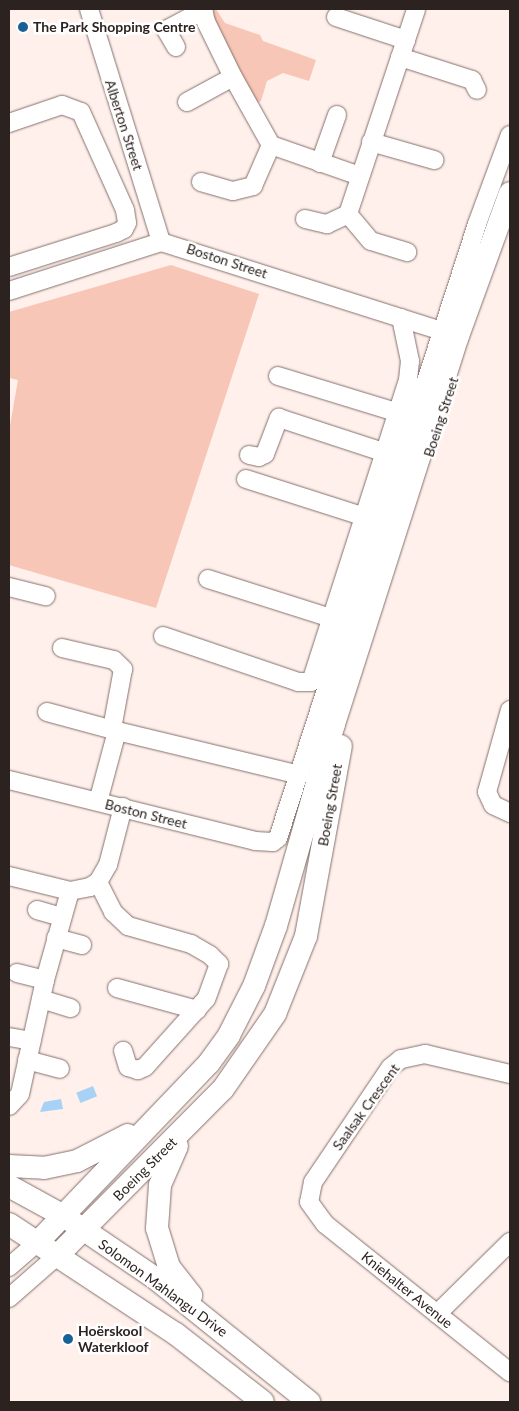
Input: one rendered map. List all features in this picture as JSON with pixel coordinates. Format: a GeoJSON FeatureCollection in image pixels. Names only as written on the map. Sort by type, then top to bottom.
{"type":"FeatureCollection","features":[{"type":"Feature","properties":{"kind":"main road","name":"Boeing Street"},"geometry":{"type":"LineString","coordinates":[[37,1243],[209,1063],[229,1034],[254,986],[276,926],[334,724],[452,355],[510,193]]}},
{"type":"Feature","properties":{"kind":"main road","name":"Boeing Street"},"geometry":{"type":"LineString","coordinates":[[58,1256],[189,1126],[223,1089],[275,1014],[306,936],[352,698],[469,332],[510,226]]}},
{"type":"Feature","properties":{"kind":"main road"},"geometry":{"type":"LineString","coordinates":[[189,1126],[168,1161],[160,1185],[156,1212],[161,1244],[169,1267],[183,1287],[273,1370]]}},
{"type":"Feature","properties":{"kind":"main road"},"geometry":{"type":"LineString","coordinates":[[9,1166],[44,1168],[78,1161],[141,1132]]}},
{"type":"Feature","properties":{"kind":"main road","name":"Solomon Mahlangu Drive"},"geometry":{"type":"LineString","coordinates":[[9,1186],[62,1215],[155,1278],[273,1370],[309,1402]]}},
{"type":"Feature","properties":{"kind":"main road"},"geometry":{"type":"LineString","coordinates":[[9,1224],[176,1334],[263,1402]]}},
{"type":"Feature","properties":{"kind":"street","name":"Alberton Street"},"geometry":{"type":"LineString","coordinates":[[89,9],[161,242]]}},
{"type":"Feature","properties":{"kind":"street"},"geometry":{"type":"LineString","coordinates":[[306,219],[327,224],[348,214],[416,9]]}},
{"type":"Feature","properties":{"kind":"street"},"geometry":{"type":"LineString","coordinates":[[176,47],[166,30],[203,12],[233,77],[271,145],[360,176]]}},
{"type":"Feature","properties":{"kind":"street"},"geometry":{"type":"LineString","coordinates":[[336,17],[406,40]]}},
{"type":"Feature","properties":{"kind":"street"},"geometry":{"type":"LineString","coordinates":[[400,57],[472,80],[476,90]]}},
{"type":"Feature","properties":{"kind":"street"},"geometry":{"type":"LineString","coordinates":[[187,102],[233,77]]}},
{"type":"Feature","properties":{"kind":"street"},"geometry":{"type":"LineString","coordinates":[[9,123],[62,105],[81,112],[121,202],[127,223],[124,229],[116,233],[10,262],[15,289],[161,242]]}},
{"type":"Feature","properties":{"kind":"street"},"geometry":{"type":"LineString","coordinates":[[320,163],[337,115]]}},
{"type":"Feature","properties":{"kind":"street","name":"Boeing Street"},"geometry":{"type":"LineString","coordinates":[[281,833],[444,332],[477,224],[510,135]]}},
{"type":"Feature","properties":{"kind":"street"},"geometry":{"type":"LineString","coordinates":[[371,142],[434,160]]}},
{"type":"Feature","properties":{"kind":"street"},"geometry":{"type":"LineString","coordinates":[[201,182],[233,191],[253,186],[271,145]]}},
{"type":"Feature","properties":{"kind":"street"},"geometry":{"type":"LineString","coordinates":[[348,214],[371,241],[407,252]]}},
{"type":"Feature","properties":{"kind":"street","name":"Boston Street"},"geometry":{"type":"LineString","coordinates":[[161,242],[444,332]]}},
{"type":"Feature","properties":{"kind":"street"},"geometry":{"type":"LineString","coordinates":[[163,636],[305,683],[313,678],[330,618],[399,413],[410,368],[401,318]]}},
{"type":"Feature","properties":{"kind":"street"},"geometry":{"type":"LineString","coordinates":[[278,376],[399,413]]}},
{"type":"Feature","properties":{"kind":"street"},"geometry":{"type":"LineString","coordinates":[[249,455],[255,457],[265,454],[278,418],[386,453]]}},
{"type":"Feature","properties":{"kind":"street"},"geometry":{"type":"LineString","coordinates":[[246,479],[364,517]]}},
{"type":"Feature","properties":{"kind":"street"},"geometry":{"type":"LineString","coordinates":[[208,579],[330,618]]}},
{"type":"Feature","properties":{"kind":"street"},"geometry":{"type":"LineString","coordinates":[[9,587],[46,596]]}},
{"type":"Feature","properties":{"kind":"street"},"geometry":{"type":"LineString","coordinates":[[62,648],[114,660],[123,669],[114,730],[98,802]]}},
{"type":"Feature","properties":{"kind":"street"},"geometry":{"type":"LineString","coordinates":[[510,710],[487,792],[493,805],[510,813]]}},
{"type":"Feature","properties":{"kind":"street"},"geometry":{"type":"LineString","coordinates":[[47,712],[300,776]]}},
{"type":"Feature","properties":{"kind":"street","name":"Boston Street"},"geometry":{"type":"LineString","coordinates":[[9,780],[261,842],[273,842],[281,833]]}},
{"type":"Feature","properties":{"kind":"street"},"geometry":{"type":"LineString","coordinates":[[9,876],[70,891],[85,889],[98,882],[108,865],[123,807]]}},
{"type":"Feature","properties":{"kind":"street"},"geometry":{"type":"LineString","coordinates":[[98,882],[113,912],[128,926],[191,944],[217,961],[218,968],[197,1010],[142,1069],[128,1067],[123,1051]]}},
{"type":"Feature","properties":{"kind":"street"},"geometry":{"type":"LineString","coordinates":[[9,1106],[18,1098],[56,938],[70,891]]}},
{"type":"Feature","properties":{"kind":"street"},"geometry":{"type":"LineString","coordinates":[[37,910],[62,917]]}},
{"type":"Feature","properties":{"kind":"street"},"geometry":{"type":"LineString","coordinates":[[56,938],[82,945]]}},
{"type":"Feature","properties":{"kind":"street"},"geometry":{"type":"LineString","coordinates":[[17,973],[46,980]]}},
{"type":"Feature","properties":{"kind":"street"},"geometry":{"type":"LineString","coordinates":[[117,988],[197,1010]]}},
{"type":"Feature","properties":{"kind":"street"},"geometry":{"type":"LineString","coordinates":[[41,1000],[71,1008]]}},
{"type":"Feature","properties":{"kind":"street"},"geometry":{"type":"LineString","coordinates":[[9,1036],[32,1041]]}},
{"type":"Feature","properties":{"kind":"street","name":"Saalsak Crescent"},"geometry":{"type":"LineString","coordinates":[[309,1202],[313,1182],[390,1068],[401,1059],[425,1054],[510,1074]]}},
{"type":"Feature","properties":{"kind":"street"},"geometry":{"type":"LineString","coordinates":[[27,1060],[60,1069]]}},
{"type":"Feature","properties":{"kind":"street","name":"Kniehalter Avenue"},"geometry":{"type":"LineString","coordinates":[[309,1202],[325,1224],[437,1314],[507,1363]]}},
{"type":"Feature","properties":{"kind":"street"},"geometry":{"type":"LineString","coordinates":[[437,1314],[510,1242]]}},
{"type":"Feature","properties":{"kind":"street","name":"Boeing Street"},"geometry":{"type":"LineString","coordinates":[[9,1267],[37,1243]]}},
{"type":"Feature","properties":{"kind":"street","name":"Boeing Street"},"geometry":{"type":"LineString","coordinates":[[9,1298],[58,1256]]}},
{"type":"Feature","properties":{"kind":"shaded area"},"geometry":{"type":"Polygon","coordinates":[[[210,9],[216,9],[225,23],[260,35],[263,41],[316,60],[309,81],[283,73],[267,81],[261,101],[255,104],[210,9]]]}},
{"type":"Feature","properties":{"kind":"shaded area"},"geometry":{"type":"Polygon","coordinates":[[[171,265],[259,294],[156,608],[9,565],[9,431],[18,380],[9,378],[9,312],[171,265]]]}},
{"type":"Feature","properties":{"kind":"water"},"geometry":{"type":"Polygon","coordinates":[[[93,1086],[97,1096],[80,1103],[76,1093],[93,1086]]]}},
{"type":"Feature","properties":{"kind":"water"},"geometry":{"type":"Polygon","coordinates":[[[61,1099],[63,1109],[40,1112],[44,1102],[61,1099]]]}},
{"type":"Feature","properties":{"kind":"place","name":"The Park Shopping Centre"},"geometry":{"type":"Point","coordinates":[23,27]}},
{"type":"Feature","properties":{"kind":"place","name":"Hoërskool Waterkloof"},"geometry":{"type":"Point","coordinates":[68,1339]}}]}
